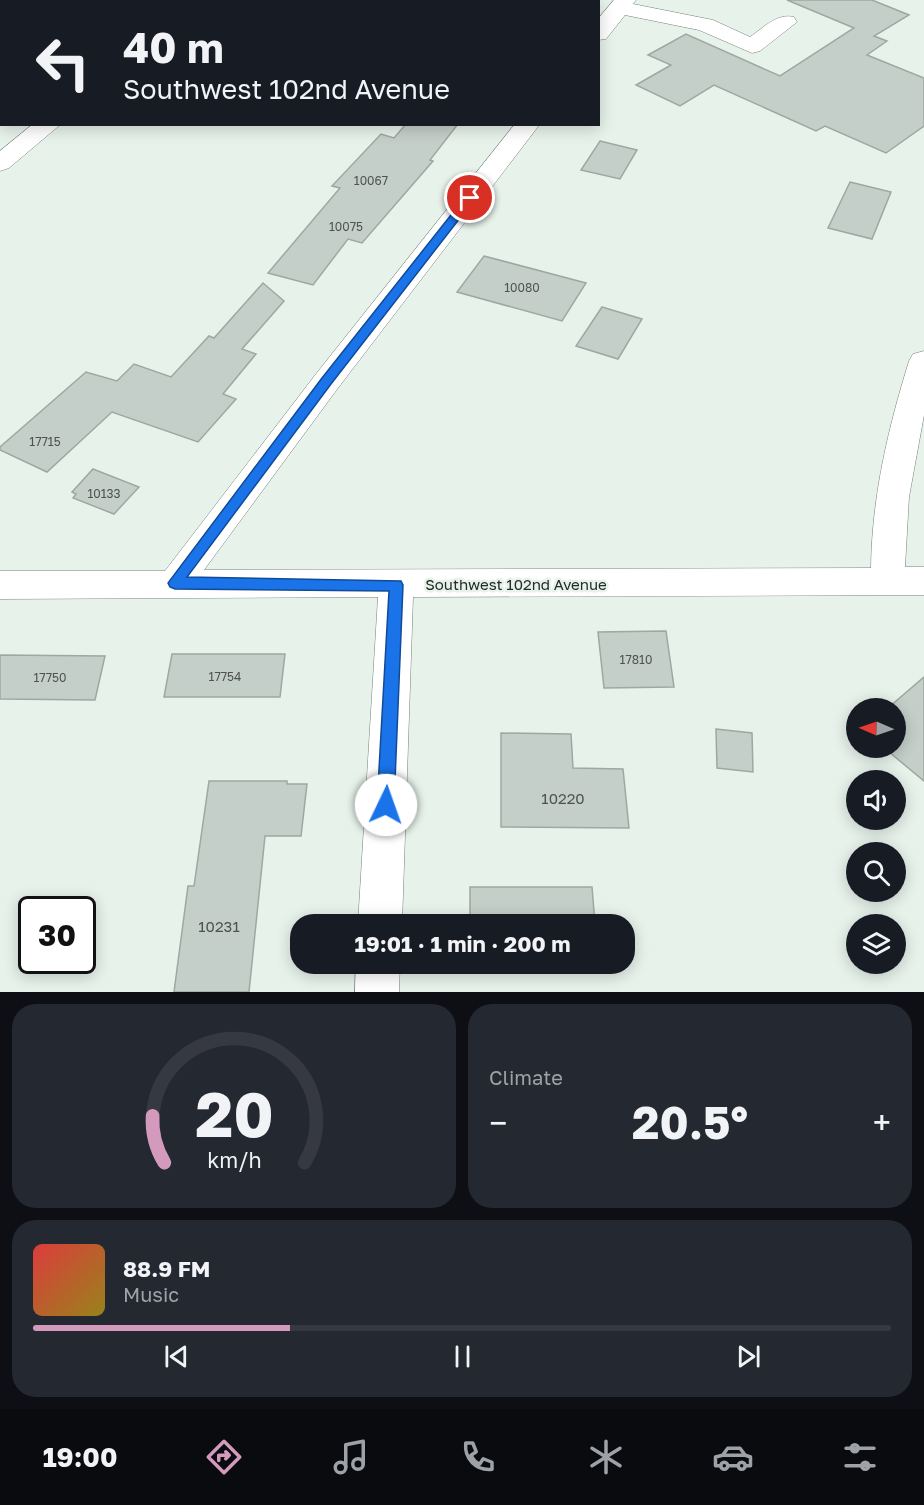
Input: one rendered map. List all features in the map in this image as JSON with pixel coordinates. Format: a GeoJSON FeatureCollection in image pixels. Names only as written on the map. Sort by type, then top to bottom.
{"type":"FeatureCollection","features":[{"type":"Feature","properties":{"kind":"street"},"geometry":{"type":"LineString","coordinates":[[600,32],[622,4],[705,25],[752,46],[786,22]]}},
{"type":"Feature","properties":{"kind":"street"},"geometry":{"type":"LineString","coordinates":[[0,163],[47,126]]}},
{"type":"Feature","properties":{"kind":"street"},"geometry":{"type":"LineString","coordinates":[[175,583],[327,381],[526,126]]}},
{"type":"Feature","properties":{"kind":"street"},"geometry":{"type":"LineString","coordinates":[[888,582],[887,533],[895,470],[924,363]]}},
{"type":"Feature","properties":{"kind":"street","name":"Southwest 102nd Avenue"},"geometry":{"type":"LineString","coordinates":[[0,585],[924,581]]}},
{"type":"Feature","properties":{"kind":"street"},"geometry":{"type":"LineString","coordinates":[[380,914],[396,585]]}},
{"type":"Feature","properties":{"kind":"street"},"geometry":{"type":"LineString","coordinates":[[377,992],[378,974]]}},
{"type":"Feature","properties":{"kind":"building"},"geometry":{"type":"Polygon","coordinates":[[[787,0],[872,0],[909,15],[874,36],[887,41],[867,55],[924,78],[924,126],[886,153],[825,126],[816,131],[714,85],[680,106],[636,85],[671,65],[648,55],[686,34],[780,76],[854,28],[787,0]]]}},
{"type":"Feature","properties":{"kind":"building"},"geometry":{"type":"Polygon","coordinates":[[[404,126],[456,126],[430,160],[433,161],[362,243],[348,239],[313,285],[268,273],[340,188],[332,186],[381,134],[394,138],[404,126]]]}},
{"type":"Feature","properties":{"kind":"building"},"geometry":{"type":"Polygon","coordinates":[[[600,141],[637,150],[620,179],[581,170],[600,141]]]}},
{"type":"Feature","properties":{"kind":"building"},"geometry":{"type":"Polygon","coordinates":[[[850,182],[891,192],[872,239],[828,228],[850,182]]]}},
{"type":"Feature","properties":{"kind":"building"},"geometry":{"type":"Polygon","coordinates":[[[484,256],[586,283],[562,321],[457,292],[484,256]]]}},
{"type":"Feature","properties":{"kind":"building"},"geometry":{"type":"Polygon","coordinates":[[[263,283],[284,301],[242,349],[256,354],[223,394],[236,399],[198,442],[112,412],[47,472],[0,450],[0,447],[86,372],[117,381],[134,364],[171,377],[209,336],[214,338],[263,283]]]}},
{"type":"Feature","properties":{"kind":"building"},"geometry":{"type":"Polygon","coordinates":[[[602,307],[642,319],[618,359],[576,346],[602,307]]]}},
{"type":"Feature","properties":{"kind":"building"},"geometry":{"type":"Polygon","coordinates":[[[93,469],[139,487],[114,514],[73,498],[76,494],[72,492],[93,469]]]}},
{"type":"Feature","properties":{"kind":"building"},"geometry":{"type":"Polygon","coordinates":[[[666,631],[674,687],[604,688],[598,632],[666,631]]]}},
{"type":"Feature","properties":{"kind":"building"},"geometry":{"type":"Polygon","coordinates":[[[172,654],[285,654],[280,697],[164,697],[172,654]]]}},
{"type":"Feature","properties":{"kind":"building"},"geometry":{"type":"Polygon","coordinates":[[[0,655],[105,656],[95,700],[0,699],[0,655]]]}},
{"type":"Feature","properties":{"kind":"building"},"geometry":{"type":"Polygon","coordinates":[[[924,677],[924,781],[896,758],[906,758],[906,698],[900,698],[924,677]]]}},
{"type":"Feature","properties":{"kind":"building"},"geometry":{"type":"Polygon","coordinates":[[[716,729],[752,733],[753,772],[717,768],[716,729]]]}},
{"type":"Feature","properties":{"kind":"building"},"geometry":{"type":"Polygon","coordinates":[[[501,733],[571,734],[573,768],[623,769],[629,828],[501,827],[501,733]]]}},
{"type":"Feature","properties":{"kind":"building"},"geometry":{"type":"Polygon","coordinates":[[[209,781],[287,781],[287,784],[307,784],[301,836],[265,836],[249,992],[174,992],[188,886],[194,886],[209,781]]]}},
{"type":"Feature","properties":{"kind":"building"},"geometry":{"type":"Polygon","coordinates":[[[470,887],[592,887],[594,914],[470,914],[470,887]]]}},
{"type":"Feature","properties":{"kind":"route"},"geometry":{"type":"LineString","coordinates":[[386,805],[396,585],[175,583],[327,381],[470,198]]}}]}
